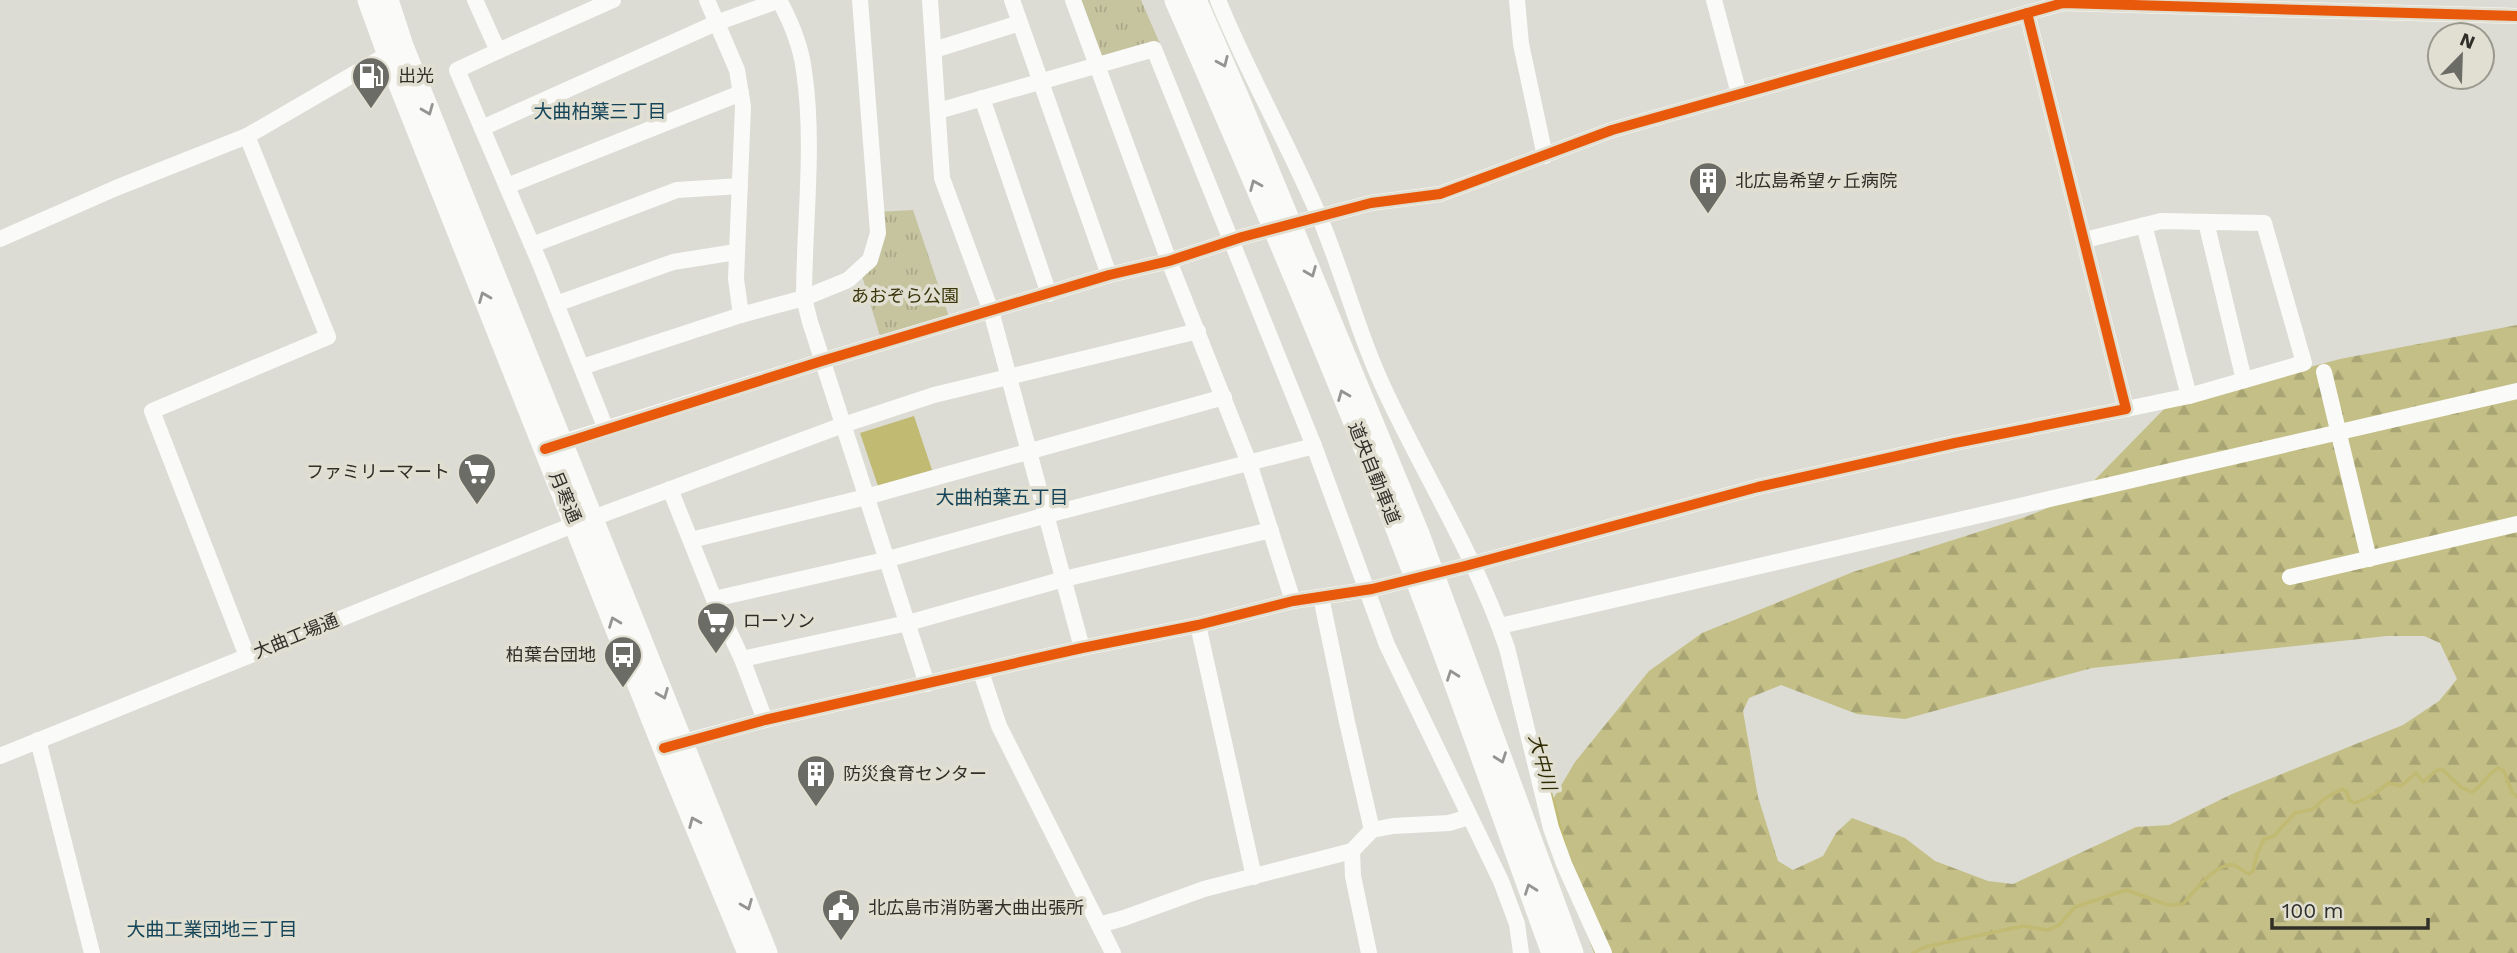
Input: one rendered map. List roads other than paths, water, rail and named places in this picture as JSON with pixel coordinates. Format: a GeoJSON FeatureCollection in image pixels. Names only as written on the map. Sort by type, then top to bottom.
{"type":"FeatureCollection","features":[{"type":"Feature","properties":{"kind":"highway","name":"月寒通"},"geometry":{"type":"LineString","coordinates":[[369,0],[395,50],[584,521],[673,745],[749,953]]}},
{"type":"Feature","properties":{"kind":"highway","name":"月寒通"},"geometry":{"type":"LineString","coordinates":[[387,0],[395,50]]}},
{"type":"Feature","properties":{"kind":"highway","name":"道央自動車道"},"geometry":{"type":"LineString","coordinates":[[1176,0],[1237,140],[1391,514],[1553,953]]}},
{"type":"Feature","properties":{"kind":"highway","name":"道央自動車道"},"geometry":{"type":"LineString","coordinates":[[1195,0],[1418,534],[1572,953]]}},
{"type":"Feature","properties":{"kind":"highway","name":"月寒通"},"geometry":{"type":"LineString","coordinates":[[673,745],[766,953]]}},
{"type":"Feature","properties":{"kind":"street"},"geometry":{"type":"LineString","coordinates":[[475,0],[498,51]]}},
{"type":"Feature","properties":{"kind":"street"},"geometry":{"type":"LineString","coordinates":[[606,429],[532,245],[457,70],[613,0]]}},
{"type":"Feature","properties":{"kind":"street"},"geometry":{"type":"LineString","coordinates":[[706,0],[737,70],[743,106],[736,253],[741,315]]}},
{"type":"Feature","properties":{"kind":"street"},"geometry":{"type":"LineString","coordinates":[[482,128],[716,23],[779,0],[792,24],[804,69],[808,116],[804,298],[885,560],[927,684]]}},
{"type":"Feature","properties":{"kind":"street"},"geometry":{"type":"LineString","coordinates":[[582,367],[741,315],[804,298],[848,280],[870,260],[878,233],[860,0]]}},
{"type":"Feature","properties":{"kind":"street"},"geometry":{"type":"LineString","coordinates":[[930,0],[942,177],[991,312],[1082,648]]}},
{"type":"Feature","properties":{"kind":"street"},"geometry":{"type":"LineString","coordinates":[[1012,0],[1109,275]]}},
{"type":"Feature","properties":{"kind":"street"},"geometry":{"type":"LineString","coordinates":[[1073,0],[1169,261],[1249,463],[1293,601]]}},
{"type":"Feature","properties":{"kind":"street"},"geometry":{"type":"LineString","coordinates":[[1219,0],[1237,47],[1315,217],[1387,395],[1500,626],[1551,828],[1604,953]]}},
{"type":"Feature","properties":{"kind":"street"},"geometry":{"type":"LineString","coordinates":[[1517,0],[1521,44],[1545,156]]}},
{"type":"Feature","properties":{"kind":"street"},"geometry":{"type":"LineString","coordinates":[[1714,0],[1739,94]]}},
{"type":"Feature","properties":{"kind":"street"},"geometry":{"type":"LineString","coordinates":[[552,446],[822,360],[1109,275],[1169,261],[1237,239],[1371,203],[1440,194],[1612,130],[2063,3],[2517,16]]}},
{"type":"Feature","properties":{"kind":"street"},"geometry":{"type":"LineString","coordinates":[[2027,13],[2126,409]]}},
{"type":"Feature","properties":{"kind":"street"},"geometry":{"type":"LineString","coordinates":[[934,50],[1020,23]]}},
{"type":"Feature","properties":{"kind":"street"},"geometry":{"type":"LineString","coordinates":[[938,111],[1154,49],[1237,239],[1387,645],[1502,881],[1517,924],[1521,953]]}},
{"type":"Feature","properties":{"kind":"street"},"geometry":{"type":"LineString","coordinates":[[0,239],[247,136],[395,50]]}},
{"type":"Feature","properties":{"kind":"street"},"geometry":{"type":"LineString","coordinates":[[507,186],[741,93]]}},
{"type":"Feature","properties":{"kind":"street"},"geometry":{"type":"LineString","coordinates":[[982,98],[1049,294]]}},
{"type":"Feature","properties":{"kind":"street"},"geometry":{"type":"LineString","coordinates":[[247,136],[328,337],[152,411],[247,656]]}},
{"type":"Feature","properties":{"kind":"street"},"geometry":{"type":"LineString","coordinates":[[532,245],[677,190],[740,186]]}},
{"type":"Feature","properties":{"kind":"street"},"geometry":{"type":"LineString","coordinates":[[673,745],[765,720],[1082,648],[1198,625],[1293,601],[1368,589],[1470,565],[1758,487],[1955,443],[2189,396],[2304,363],[2264,223],[2161,221],[2085,240]]}},
{"type":"Feature","properties":{"kind":"street"},"geometry":{"type":"LineString","coordinates":[[2206,222],[2244,380]]}},
{"type":"Feature","properties":{"kind":"street"},"geometry":{"type":"LineString","coordinates":[[2144,225],[2189,396]]}},
{"type":"Feature","properties":{"kind":"street"},"geometry":{"type":"LineString","coordinates":[[556,304],[673,262],[736,253]]}},
{"type":"Feature","properties":{"kind":"street","name":"大曲工場通"},"geometry":{"type":"LineString","coordinates":[[0,756],[584,521],[843,425],[934,396],[1198,331]]}},
{"type":"Feature","properties":{"kind":"street"},"geometry":{"type":"LineString","coordinates":[[2324,372],[2369,559]]}},
{"type":"Feature","properties":{"kind":"street"},"geometry":{"type":"LineString","coordinates":[[1500,626],[2517,391]]}},
{"type":"Feature","properties":{"kind":"street"},"geometry":{"type":"LineString","coordinates":[[691,540],[866,497],[1224,397]]}},
{"type":"Feature","properties":{"kind":"street"},"geometry":{"type":"LineString","coordinates":[[714,599],[885,560],[1314,446]]}},
{"type":"Feature","properties":{"kind":"street"},"geometry":{"type":"LineString","coordinates":[[670,489],[765,720]]}},
{"type":"Feature","properties":{"kind":"street"},"geometry":{"type":"LineString","coordinates":[[2290,577],[2517,524]]}},
{"type":"Feature","properties":{"kind":"street"},"geometry":{"type":"LineString","coordinates":[[742,659],[908,623],[1064,579],[1271,530]]}},
{"type":"Feature","properties":{"kind":"street"},"geometry":{"type":"LineString","coordinates":[[1321,597],[1373,830]]}},
{"type":"Feature","properties":{"kind":"street"},"geometry":{"type":"LineString","coordinates":[[1198,625],[1254,877]]}},
{"type":"Feature","properties":{"kind":"street"},"geometry":{"type":"LineString","coordinates":[[981,672],[999,726],[1113,953]]}},
{"type":"Feature","properties":{"kind":"street"},"geometry":{"type":"LineString","coordinates":[[38,740],[92,953]]}},
{"type":"Feature","properties":{"kind":"street"},"geometry":{"type":"LineString","coordinates":[[1100,925],[1204,889],[1352,851],[1373,830],[1393,826],[1449,823],[1469,817]]}},
{"type":"Feature","properties":{"kind":"street"},"geometry":{"type":"LineString","coordinates":[[1352,851],[1353,876],[1368,953]]}},
{"type":"Feature","properties":{"kind":"waterway","name":"大中川"},"geometry":{"type":"LineString","coordinates":[[1913,953],[1925,947],[2023,926],[2048,930],[2059,925],[2075,907],[2126,890],[2168,905],[2183,904],[2220,868],[2234,865],[2249,874],[2253,871],[2264,839],[2274,836],[2295,813],[2313,809],[2342,789],[2346,791],[2350,801],[2355,803],[2375,794],[2388,783],[2401,786],[2416,773],[2423,782],[2437,770],[2443,770],[2462,788],[2472,792],[2498,768],[2504,771],[2512,792],[2517,797]]}},
{"type":"Feature","properties":{"kind":"waterway","name":"大中川"},"geometry":{"type":"LineString","coordinates":[[1547,780],[1565,846]]}},
{"type":"Feature","properties":{"kind":"place","name":"出光"},"geometry":{"type":"Point","coordinates":[371,110]}},
{"type":"Feature","properties":{"kind":"place","name":"北広島希望ヶ丘病院"},"geometry":{"type":"Point","coordinates":[1708,215]}},
{"type":"Feature","properties":{"kind":"place","name":"ファミリーマート"},"geometry":{"type":"Point","coordinates":[477,506]}},
{"type":"Feature","properties":{"kind":"place","name":"ローソン"},"geometry":{"type":"Point","coordinates":[716,655]}},
{"type":"Feature","properties":{"kind":"place","name":"柏葉台団地"},"geometry":{"type":"Point","coordinates":[623,689]}},
{"type":"Feature","properties":{"kind":"place","name":"防災食育センター"},"geometry":{"type":"Point","coordinates":[816,808]}},
{"type":"Feature","properties":{"kind":"place","name":"北広島市消防署大曲出張所"},"geometry":{"type":"Point","coordinates":[841,942]}},
{"type":"Feature","properties":{"kind":"district","name":"大曲柏葉三丁目"},"geometry":{"type":"Point","coordinates":[600,111]}},
{"type":"Feature","properties":{"kind":"district","name":"大曲柏葉五丁目"},"geometry":{"type":"Point","coordinates":[1002,497]}},
{"type":"Feature","properties":{"kind":"district","name":"大曲工業団地三丁目"},"geometry":{"type":"Point","coordinates":[212,929]}},
{"type":"Feature","properties":{"kind":"park label","name":"あおぞら公園"},"geometry":{"type":"Point","coordinates":[905,296]}}]}
